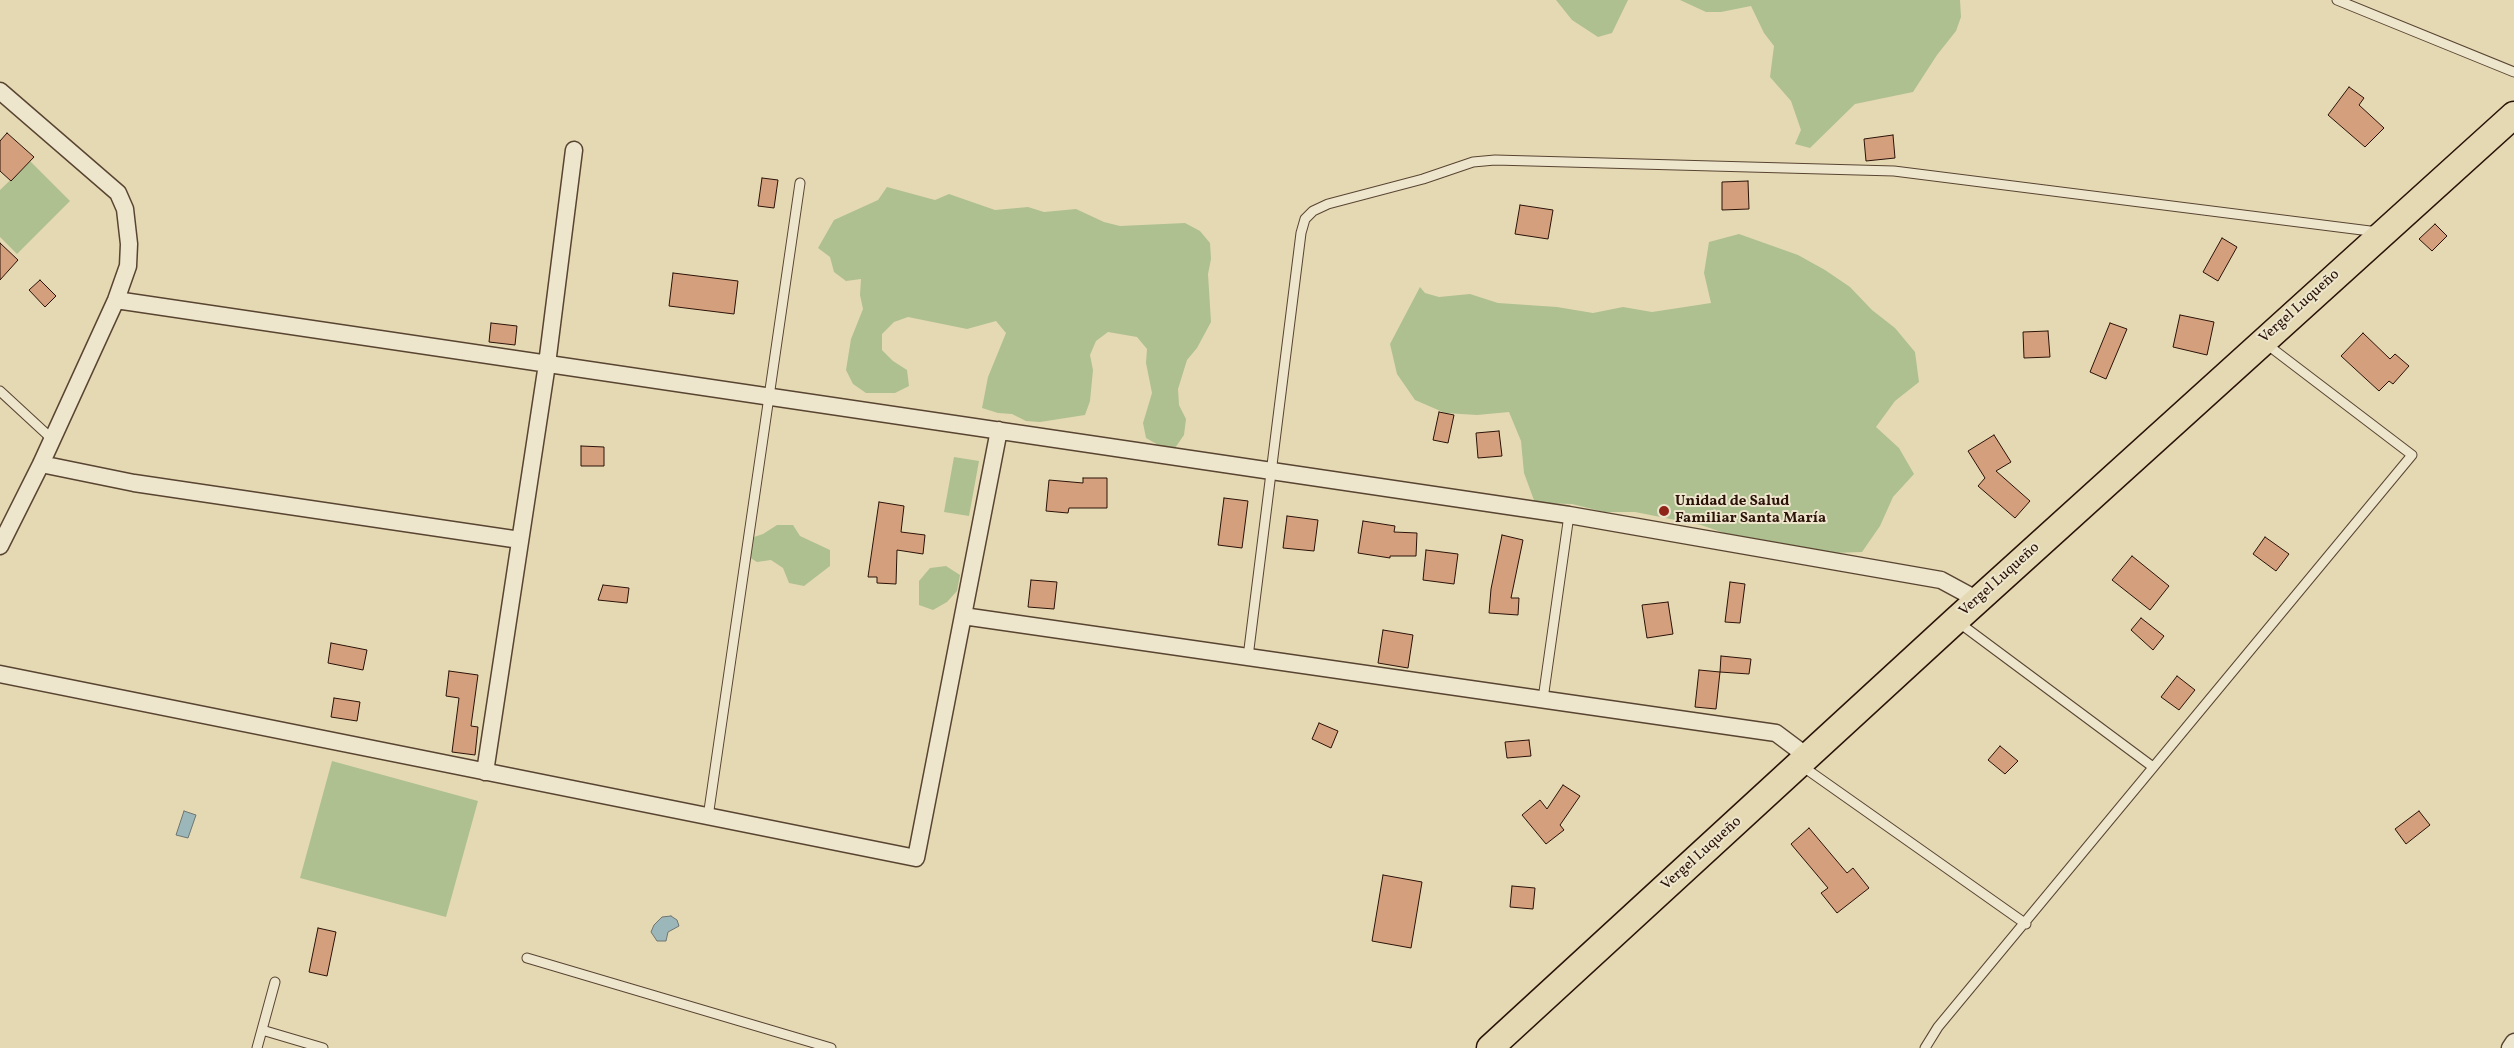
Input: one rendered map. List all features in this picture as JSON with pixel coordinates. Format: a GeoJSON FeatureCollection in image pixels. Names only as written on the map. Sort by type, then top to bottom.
{"type":"FeatureCollection","features":[{"type":"Feature","properties":{"kind":"main road","name":"Vergel Luqueño"},"geometry":{"type":"LineString","coordinates":[[1498,1046],[1956,620],[2262,341],[2514,115]]}},
{"type":"Feature","properties":{"kind":"street"},"geometry":{"type":"LineString","coordinates":[[0,91],[118,193],[125,209],[130,244],[128,266],[116,300],[41,464],[0,546]]}},
{"type":"Feature","properties":{"kind":"street"},"geometry":{"type":"LineString","coordinates":[[485,772],[547,364],[574,150]]}},
{"type":"Feature","properties":{"kind":"street"},"geometry":{"type":"LineString","coordinates":[[116,300],[1569,515],[1941,580],[1978,600]]}},
{"type":"Feature","properties":{"kind":"street"},"geometry":{"type":"LineString","coordinates":[[0,674],[916,858],[999,430]]}},
{"type":"Feature","properties":{"kind":"street"},"geometry":{"type":"LineString","coordinates":[[41,464],[134,483],[520,540]]}},
{"type":"Feature","properties":{"kind":"street"},"geometry":{"type":"LineString","coordinates":[[963,616],[1776,733],[1804,760]]}},
{"type":"Feature","properties":{"kind":"street"},"geometry":{"type":"LineString","coordinates":[[2510,1048],[2514,1042]]}},
{"type":"Feature","properties":{"kind":"lane"},"geometry":{"type":"LineString","coordinates":[[2337,0],[2514,72]]}},
{"type":"Feature","properties":{"kind":"lane"},"geometry":{"type":"LineString","coordinates":[[1248,657],[1301,233],[1305,219],[1313,211],[1328,204],[1423,179],[1473,162],[1495,160],[1894,171],[2383,232]]}},
{"type":"Feature","properties":{"kind":"lane"},"geometry":{"type":"LineString","coordinates":[[708,816],[800,183]]}},
{"type":"Feature","properties":{"kind":"lane"},"geometry":{"type":"LineString","coordinates":[[1926,1048],[1938,1027],[2026,924],[2412,454],[2262,341]]}},
{"type":"Feature","properties":{"kind":"lane"},"geometry":{"type":"LineString","coordinates":[[0,391],[52,439]]}},
{"type":"Feature","properties":{"kind":"lane"},"geometry":{"type":"LineString","coordinates":[[1543,699],[1569,515]]}},
{"type":"Feature","properties":{"kind":"lane"},"geometry":{"type":"LineString","coordinates":[[1956,620],[2153,767]]}},
{"type":"Feature","properties":{"kind":"lane"},"geometry":{"type":"LineString","coordinates":[[1804,760],[2026,924]]}},
{"type":"Feature","properties":{"kind":"lane"},"geometry":{"type":"LineString","coordinates":[[526,958],[831,1048]]}},
{"type":"Feature","properties":{"kind":"lane"},"geometry":{"type":"LineString","coordinates":[[257,1048],[275,982]]}},
{"type":"Feature","properties":{"kind":"lane"},"geometry":{"type":"LineString","coordinates":[[262,1030],[323,1048]]}},
{"type":"Feature","properties":{"kind":"green space"},"geometry":{"type":"Polygon","coordinates":[[[1556,0],[1628,0],[1612,33],[1598,37],[1572,20],[1556,0]]]}},
{"type":"Feature","properties":{"kind":"green space"},"geometry":{"type":"Polygon","coordinates":[[[1680,0],[1960,0],[1961,17],[1956,31],[1937,55],[1913,92],[1855,104],[1810,148],[1795,144],[1801,130],[1791,101],[1770,77],[1774,46],[1764,33],[1751,6],[1721,12],[1706,12],[1680,0]]]}},
{"type":"Feature","properties":{"kind":"green space"},"geometry":{"type":"Polygon","coordinates":[[[30,161],[70,201],[17,254],[0,237],[0,190],[30,161]]]}},
{"type":"Feature","properties":{"kind":"green space"},"geometry":{"type":"Polygon","coordinates":[[[887,187],[935,200],[949,194],[995,210],[1028,207],[1044,212],[1076,209],[1104,222],[1120,226],[1185,223],[1200,231],[1210,243],[1211,259],[1208,274],[1211,322],[1197,348],[1187,360],[1178,389],[1179,405],[1186,419],[1184,435],[1175,448],[1160,446],[1146,438],[1143,423],[1152,393],[1146,363],[1147,349],[1137,337],[1108,332],[1096,341],[1090,355],[1093,370],[1090,401],[1085,415],[1040,422],[1026,421],[1012,414],[998,413],[982,408],[988,377],[1006,333],[996,321],[967,329],[908,317],[894,322],[882,334],[882,350],[893,361],[907,370],[909,386],[895,393],[866,393],[853,384],[846,370],[851,339],[863,309],[860,295],[861,279],[846,281],[834,272],[830,257],[818,248],[834,220],[878,200],[887,187]]]}},
{"type":"Feature","properties":{"kind":"green space"},"geometry":{"type":"Polygon","coordinates":[[[1739,234],[1798,255],[1825,270],[1850,287],[1872,310],[1895,328],[1915,352],[1919,382],[1895,401],[1876,427],[1899,448],[1914,474],[1893,497],[1880,526],[1862,552],[1832,553],[1733,536],[1701,525],[1635,512],[1604,512],[1572,504],[1535,503],[1524,473],[1521,441],[1509,412],[1477,415],[1445,413],[1415,400],[1397,374],[1390,344],[1420,287],[1425,293],[1439,297],[1470,294],[1498,303],[1557,307],[1593,313],[1623,307],[1652,312],[1711,303],[1704,273],[1709,242],[1739,234]]]}},
{"type":"Feature","properties":{"kind":"green space"},"geometry":{"type":"Polygon","coordinates":[[[954,457],[979,461],[969,516],[944,512],[954,457]]]}},
{"type":"Feature","properties":{"kind":"green space"},"geometry":{"type":"Polygon","coordinates":[[[777,525],[793,525],[800,536],[830,550],[830,566],[804,586],[789,583],[783,568],[771,560],[757,562],[744,554],[748,539],[763,534],[777,525]]]}},
{"type":"Feature","properties":{"kind":"green space"},"geometry":{"type":"Polygon","coordinates":[[[946,566],[960,575],[957,591],[947,602],[933,610],[919,605],[919,581],[930,568],[946,566]]]}},
{"type":"Feature","properties":{"kind":"green space"},"geometry":{"type":"Polygon","coordinates":[[[332,761],[478,801],[446,917],[300,878],[332,761]]]}},
{"type":"Feature","properties":{"kind":"water"},"geometry":{"type":"Polygon","coordinates":[[[184,811],[196,815],[188,838],[176,835],[184,811]]]}},
{"type":"Feature","properties":{"kind":"water"},"geometry":{"type":"Polygon","coordinates":[[[671,916],[677,920],[679,926],[668,932],[666,941],[657,941],[651,932],[654,925],[662,917],[671,916]]]}},
{"type":"Feature","properties":{"kind":"building"},"geometry":{"type":"Polygon","coordinates":[[[2349,87],[2364,98],[2359,105],[2384,128],[2365,147],[2328,115],[2349,87]]]}},
{"type":"Feature","properties":{"kind":"building"},"geometry":{"type":"Polygon","coordinates":[[[7,133],[34,157],[11,181],[0,171],[0,141],[7,133]]]}},
{"type":"Feature","properties":{"kind":"building"},"geometry":{"type":"Polygon","coordinates":[[[1893,135],[1895,158],[1866,161],[1864,139],[1893,135]]]}},
{"type":"Feature","properties":{"kind":"building"},"geometry":{"type":"Polygon","coordinates":[[[762,178],[778,180],[774,208],[758,206],[762,178]]]}},
{"type":"Feature","properties":{"kind":"building"},"geometry":{"type":"Polygon","coordinates":[[[1748,181],[1749,209],[1722,210],[1722,182],[1748,181]]]}},
{"type":"Feature","properties":{"kind":"building"},"geometry":{"type":"Polygon","coordinates":[[[1520,205],[1553,210],[1548,239],[1515,234],[1520,205]]]}},
{"type":"Feature","properties":{"kind":"building"},"geometry":{"type":"Polygon","coordinates":[[[2435,224],[2447,236],[2432,251],[2419,239],[2435,224]]]}},
{"type":"Feature","properties":{"kind":"building"},"geometry":{"type":"Polygon","coordinates":[[[2222,238],[2237,247],[2218,281],[2203,272],[2222,238]]]}},
{"type":"Feature","properties":{"kind":"building"},"geometry":{"type":"Polygon","coordinates":[[[0,243],[18,260],[0,280],[0,243]]]}},
{"type":"Feature","properties":{"kind":"building"},"geometry":{"type":"Polygon","coordinates":[[[673,273],[738,281],[734,314],[669,306],[673,273]]]}},
{"type":"Feature","properties":{"kind":"building"},"geometry":{"type":"Polygon","coordinates":[[[40,280],[56,296],[45,307],[29,290],[40,280]]]}},
{"type":"Feature","properties":{"kind":"building"},"geometry":{"type":"Polygon","coordinates":[[[2180,315],[2214,322],[2207,355],[2173,347],[2180,315]]]}},
{"type":"Feature","properties":{"kind":"building"},"geometry":{"type":"Polygon","coordinates":[[[491,323],[517,326],[515,345],[489,342],[491,323]]]}},
{"type":"Feature","properties":{"kind":"building"},"geometry":{"type":"Polygon","coordinates":[[[2110,323],[2127,329],[2106,379],[2090,372],[2110,323]]]}},
{"type":"Feature","properties":{"kind":"building"},"geometry":{"type":"Polygon","coordinates":[[[2048,331],[2050,357],[2024,358],[2023,332],[2048,331]]]}},
{"type":"Feature","properties":{"kind":"building"},"geometry":{"type":"Polygon","coordinates":[[[2363,333],[2390,359],[2395,354],[2409,366],[2393,384],[2389,381],[2379,391],[2341,356],[2363,333]]]}},
{"type":"Feature","properties":{"kind":"building"},"geometry":{"type":"Polygon","coordinates":[[[1439,412],[1454,415],[1448,443],[1433,440],[1439,412]]]}},
{"type":"Feature","properties":{"kind":"building"},"geometry":{"type":"Polygon","coordinates":[[[1499,431],[1502,456],[1478,458],[1476,433],[1499,431]]]}},
{"type":"Feature","properties":{"kind":"building"},"geometry":{"type":"Polygon","coordinates":[[[1994,435],[2011,462],[1996,471],[2030,501],[2015,518],[1978,486],[1985,478],[1968,451],[1994,435]]]}},
{"type":"Feature","properties":{"kind":"building"},"geometry":{"type":"Polygon","coordinates":[[[581,446],[604,447],[604,466],[581,466],[581,446]]]}},
{"type":"Feature","properties":{"kind":"building"},"geometry":{"type":"Polygon","coordinates":[[[1083,478],[1107,478],[1107,508],[1069,508],[1068,513],[1046,511],[1049,480],[1083,483],[1083,478]]]}},
{"type":"Feature","properties":{"kind":"building"},"geometry":{"type":"Polygon","coordinates":[[[1224,498],[1248,501],[1242,548],[1218,545],[1224,498]]]}},
{"type":"Feature","properties":{"kind":"building"},"geometry":{"type":"Polygon","coordinates":[[[879,502],[904,506],[901,532],[925,535],[923,554],[897,550],[896,584],[877,583],[877,577],[868,577],[879,502]]]}},
{"type":"Feature","properties":{"kind":"building"},"geometry":{"type":"Polygon","coordinates":[[[1287,516],[1318,520],[1314,551],[1283,548],[1287,516]]]}},
{"type":"Feature","properties":{"kind":"building"},"geometry":{"type":"Polygon","coordinates":[[[1363,521],[1395,526],[1394,532],[1417,533],[1416,556],[1390,556],[1390,558],[1358,553],[1363,521]]]}},
{"type":"Feature","properties":{"kind":"building"},"geometry":{"type":"Polygon","coordinates":[[[1502,535],[1523,540],[1511,598],[1519,598],[1518,615],[1489,613],[1491,589],[1502,535]]]}},
{"type":"Feature","properties":{"kind":"building"},"geometry":{"type":"Polygon","coordinates":[[[2265,537],[2289,554],[2276,571],[2253,554],[2265,537]]]}},
{"type":"Feature","properties":{"kind":"building"},"geometry":{"type":"Polygon","coordinates":[[[1426,550],[1458,554],[1454,584],[1423,580],[1426,550]]]}},
{"type":"Feature","properties":{"kind":"building"},"geometry":{"type":"Polygon","coordinates":[[[2132,556],[2169,586],[2150,610],[2112,580],[2132,556]]]}},
{"type":"Feature","properties":{"kind":"building"},"geometry":{"type":"Polygon","coordinates":[[[1031,580],[1057,582],[1054,609],[1028,607],[1031,580]]]}},
{"type":"Feature","properties":{"kind":"building"},"geometry":{"type":"Polygon","coordinates":[[[1730,582],[1745,584],[1740,623],[1725,622],[1730,582]]]}},
{"type":"Feature","properties":{"kind":"building"},"geometry":{"type":"Polygon","coordinates":[[[603,585],[629,588],[627,603],[598,600],[603,585]]]}},
{"type":"Feature","properties":{"kind":"building"},"geometry":{"type":"Polygon","coordinates":[[[1668,602],[1673,634],[1647,638],[1642,605],[1668,602]]]}},
{"type":"Feature","properties":{"kind":"building"},"geometry":{"type":"Polygon","coordinates":[[[2141,618],[2164,636],[2153,650],[2131,630],[2141,618]]]}},
{"type":"Feature","properties":{"kind":"building"},"geometry":{"type":"Polygon","coordinates":[[[1383,630],[1413,635],[1408,668],[1378,663],[1383,630]]]}},
{"type":"Feature","properties":{"kind":"building"},"geometry":{"type":"Polygon","coordinates":[[[331,643],[367,650],[363,670],[328,663],[331,643]]]}},
{"type":"Feature","properties":{"kind":"building"},"geometry":{"type":"Polygon","coordinates":[[[1721,656],[1751,659],[1749,674],[1720,672],[1721,656]]]}},
{"type":"Feature","properties":{"kind":"building"},"geometry":{"type":"Polygon","coordinates":[[[1699,670],[1720,672],[1716,709],[1695,707],[1699,670]]]}},
{"type":"Feature","properties":{"kind":"building"},"geometry":{"type":"Polygon","coordinates":[[[449,671],[478,675],[471,726],[478,727],[475,755],[452,752],[459,698],[446,696],[449,671]]]}},
{"type":"Feature","properties":{"kind":"building"},"geometry":{"type":"Polygon","coordinates":[[[2177,676],[2195,690],[2179,710],[2161,697],[2177,676]]]}},
{"type":"Feature","properties":{"kind":"building"},"geometry":{"type":"Polygon","coordinates":[[[334,698],[360,702],[357,721],[331,717],[334,698]]]}},
{"type":"Feature","properties":{"kind":"building"},"geometry":{"type":"Polygon","coordinates":[[[1319,723],[1338,731],[1331,748],[1312,739],[1319,723]]]}},
{"type":"Feature","properties":{"kind":"building"},"geometry":{"type":"Polygon","coordinates":[[[1529,740],[1531,756],[1507,758],[1505,742],[1529,740]]]}},
{"type":"Feature","properties":{"kind":"building"},"geometry":{"type":"Polygon","coordinates":[[[2000,746],[2018,761],[2005,774],[1988,760],[2000,746]]]}},
{"type":"Feature","properties":{"kind":"building"},"geometry":{"type":"Polygon","coordinates":[[[1563,785],[1580,796],[1560,825],[1564,830],[1546,844],[1522,815],[1540,800],[1547,809],[1563,785]]]}},
{"type":"Feature","properties":{"kind":"building"},"geometry":{"type":"Polygon","coordinates":[[[2419,811],[2430,825],[2406,844],[2395,829],[2419,811]]]}},
{"type":"Feature","properties":{"kind":"building"},"geometry":{"type":"Polygon","coordinates":[[[1809,828],[1847,873],[1853,868],[1869,888],[1837,913],[1821,893],[1828,888],[1791,844],[1809,828]]]}},
{"type":"Feature","properties":{"kind":"building"},"geometry":{"type":"Polygon","coordinates":[[[1383,875],[1422,882],[1411,948],[1372,941],[1383,875]]]}},
{"type":"Feature","properties":{"kind":"building"},"geometry":{"type":"Polygon","coordinates":[[[1512,886],[1535,888],[1533,909],[1510,907],[1512,886]]]}},
{"type":"Feature","properties":{"kind":"building"},"geometry":{"type":"Polygon","coordinates":[[[318,928],[336,932],[327,976],[309,972],[318,928]]]}},
{"type":"Feature","properties":{"kind":"place","name":"Unidad de Salud Familiar Santa María"},"geometry":{"type":"Point","coordinates":[1664,511]}}]}
